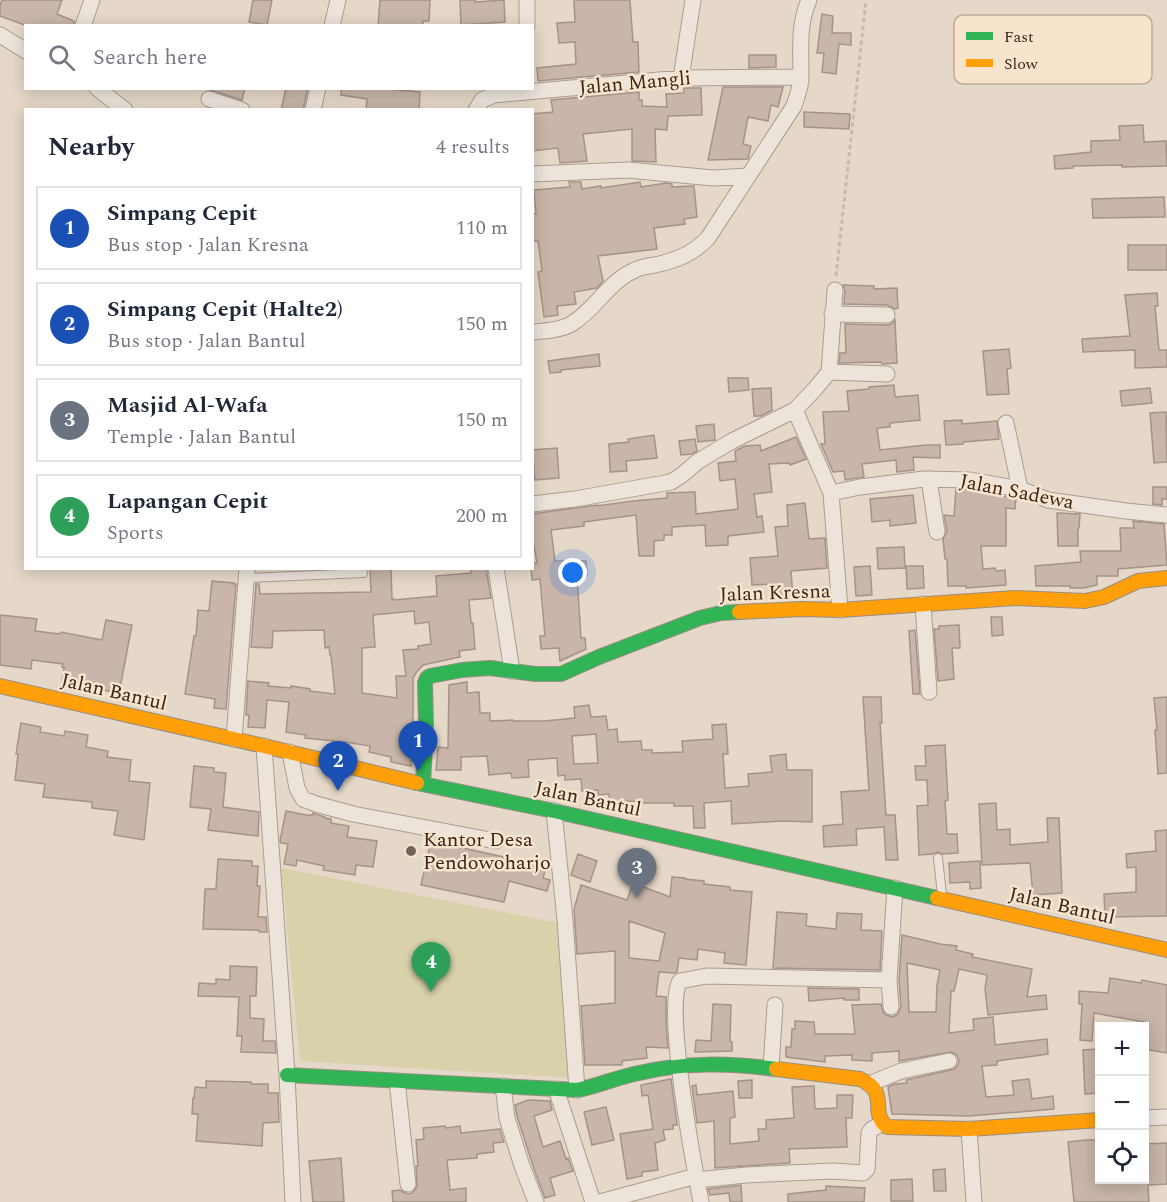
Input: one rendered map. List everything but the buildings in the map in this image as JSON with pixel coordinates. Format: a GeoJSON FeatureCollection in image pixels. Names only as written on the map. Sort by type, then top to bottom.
{"type":"FeatureCollection","features":[{"type":"Feature","properties":{"kind":"street"},"geometry":{"type":"LineString","coordinates":[[84,24],[92,0]]}},
{"type":"Feature","properties":{"kind":"street"},"geometry":{"type":"LineString","coordinates":[[332,24],[338,0]]}},
{"type":"Feature","properties":{"kind":"street"},"geometry":{"type":"LineString","coordinates":[[527,0],[527,24]]}},
{"type":"Feature","properties":{"kind":"street"},"geometry":{"type":"LineString","coordinates":[[681,78],[693,0]]}},
{"type":"Feature","properties":{"kind":"street"},"geometry":{"type":"LineString","coordinates":[[534,333],[554,330],[572,324],[622,277],[635,269],[676,260],[700,247],[708,238],[794,106],[801,77],[802,24],[809,0]]}},
{"type":"Feature","properties":{"kind":"street"},"geometry":{"type":"LineString","coordinates":[[0,35],[24,50]]}},
{"type":"Feature","properties":{"kind":"street","name":"Jalan Mangli"},"geometry":{"type":"LineString","coordinates":[[534,90],[681,78],[801,77]]}},
{"type":"Feature","properties":{"kind":"street"},"geometry":{"type":"LineString","coordinates":[[100,90],[122,108]]}},
{"type":"Feature","properties":{"kind":"street"},"geometry":{"type":"LineString","coordinates":[[313,108],[318,90]]}},
{"type":"Feature","properties":{"kind":"street","name":"Jalan Mangli"},"geometry":{"type":"LineString","coordinates":[[477,108],[486,97],[529,90]]}},
{"type":"Feature","properties":{"kind":"street"},"geometry":{"type":"LineString","coordinates":[[209,99],[236,108]]}},
{"type":"Feature","properties":{"kind":"street"},"geometry":{"type":"LineString","coordinates":[[534,174],[628,170],[713,178],[748,176]]}},
{"type":"Feature","properties":{"kind":"street"},"geometry":{"type":"LineString","coordinates":[[534,504],[575,500],[671,482],[732,441],[795,410],[829,372],[835,290]]}},
{"type":"Feature","properties":{"kind":"street"},"geometry":{"type":"LineString","coordinates":[[832,314],[887,315]]}},
{"type":"Feature","properties":{"kind":"street"},"geometry":{"type":"LineString","coordinates":[[829,372],[887,375]]}},
{"type":"Feature","properties":{"kind":"street"},"geometry":{"type":"LineString","coordinates":[[795,410],[831,493],[840,610]]}},
{"type":"Feature","properties":{"kind":"street"},"geometry":{"type":"LineString","coordinates":[[1006,423],[1020,489]]}},
{"type":"Feature","properties":{"kind":"street"},"geometry":{"type":"LineString","coordinates":[[929,479],[937,532]]}},
{"type":"Feature","properties":{"kind":"street","name":"Jalan Sadewa"},"geometry":{"type":"LineString","coordinates":[[831,493],[860,487],[929,479],[970,480],[1020,489],[1048,500],[1126,511],[1167,514]]}},
{"type":"Feature","properties":{"kind":"street"},"geometry":{"type":"LineString","coordinates":[[496,570],[512,671]]}},
{"type":"Feature","properties":{"kind":"street"},"geometry":{"type":"LineString","coordinates":[[234,739],[247,573]]}},
{"type":"Feature","properties":{"kind":"street","name":"Jalan Kresna"},"geometry":{"type":"LineString","coordinates":[[423,784],[426,724],[425,683],[427,678],[441,673],[490,668],[549,675],[561,674],[700,618],[721,613],[801,609],[840,610],[1015,598],[1085,601],[1104,597],[1138,581],[1167,578]]}},
{"type":"Feature","properties":{"kind":"street"},"geometry":{"type":"LineString","coordinates":[[923,604],[929,692]]}},
{"type":"Feature","properties":{"kind":"street","name":"Jalan Bantul"},"geometry":{"type":"LineString","coordinates":[[0,686],[423,784],[554,811],[1167,950]]}},
{"type":"Feature","properties":{"kind":"street"},"geometry":{"type":"LineString","coordinates":[[264,746],[287,1075],[293,1202]]}},
{"type":"Feature","properties":{"kind":"street"},"geometry":{"type":"LineString","coordinates":[[290,752],[298,793],[303,799],[353,814],[496,841]]}},
{"type":"Feature","properties":{"kind":"street"},"geometry":{"type":"LineString","coordinates":[[554,811],[565,921],[577,1090]]}},
{"type":"Feature","properties":{"kind":"street"},"geometry":{"type":"LineString","coordinates":[[891,1006],[889,980],[895,888]]}},
{"type":"Feature","properties":{"kind":"street"},"geometry":{"type":"LineString","coordinates":[[701,1202],[679,1065],[675,1003],[677,985],[680,981],[707,976],[889,980]]}},
{"type":"Feature","properties":{"kind":"street"},"geometry":{"type":"LineString","coordinates":[[771,1068],[775,1005]]}},
{"type":"Feature","properties":{"kind":"street"},"geometry":{"type":"LineString","coordinates":[[869,1084],[901,1071],[949,1061]]}},
{"type":"Feature","properties":{"kind":"street"},"geometry":{"type":"LineString","coordinates":[[287,1075],[577,1090],[637,1073],[679,1065],[737,1064],[860,1079],[873,1087],[877,1097],[878,1116],[882,1124],[887,1127],[969,1129],[1095,1120]]}},
{"type":"Feature","properties":{"kind":"street"},"geometry":{"type":"LineString","coordinates":[[397,1081],[408,1184]]}},
{"type":"Feature","properties":{"kind":"street"},"geometry":{"type":"LineString","coordinates":[[503,1086],[507,1118],[536,1202]]}},
{"type":"Feature","properties":{"kind":"street"},"geometry":{"type":"LineString","coordinates":[[555,1089],[593,1202]]}},
{"type":"Feature","properties":{"kind":"street"},"geometry":{"type":"LineString","coordinates":[[1149,1118],[1167,1117]]}},
{"type":"Feature","properties":{"kind":"street"},"geometry":{"type":"LineString","coordinates":[[600,1202],[696,1178],[833,1171],[863,1173],[867,1169],[869,1133],[882,1124]]}},
{"type":"Feature","properties":{"kind":"street"},"geometry":{"type":"LineString","coordinates":[[969,1129],[974,1202]]}},
{"type":"Feature","properties":{"kind":"lane"},"geometry":{"type":"LineString","coordinates":[[247,573],[363,573]]}},
{"type":"Feature","properties":{"kind":"lane"},"geometry":{"type":"LineString","coordinates":[[938,858],[942,900]]}},
{"type":"Feature","properties":{"kind":"path"},"geometry":{"type":"LineString","coordinates":[[835,290],[866,0]]}},
{"type":"Feature","properties":{"kind":"shaded area"},"geometry":{"type":"Polygon","coordinates":[[[281,868],[564,924],[572,1078],[300,1061],[281,868]]]}},
{"type":"Feature","properties":{"kind":"traffic: fast"},"geometry":{"type":"LineString","coordinates":[[423,784],[426,724],[425,683],[430,676],[490,668],[535,674],[561,674],[700,618],[739,612]]}},
{"type":"Feature","properties":{"kind":"traffic: fast"},"geometry":{"type":"LineString","coordinates":[[417,783],[554,811],[937,898]]}},
{"type":"Feature","properties":{"kind":"traffic: fast"},"geometry":{"type":"LineString","coordinates":[[287,1075],[577,1090],[656,1069],[691,1065],[776,1069]]}},
{"type":"Feature","properties":{"kind":"traffic: slow"},"geometry":{"type":"LineString","coordinates":[[739,612],[840,610],[1015,598],[1085,601],[1104,597],[1138,581],[1167,578]]}},
{"type":"Feature","properties":{"kind":"traffic: slow"},"geometry":{"type":"LineString","coordinates":[[0,686],[417,783]]}},
{"type":"Feature","properties":{"kind":"traffic: slow"},"geometry":{"type":"LineString","coordinates":[[937,898],[1167,950]]}},
{"type":"Feature","properties":{"kind":"traffic: slow"},"geometry":{"type":"LineString","coordinates":[[776,1069],[860,1079],[875,1090],[879,1115],[887,1127],[969,1129],[1095,1120]]}},
{"type":"Feature","properties":{"kind":"place","name":"Simpang Cepit"},"geometry":{"type":"Point","coordinates":[418,771]}},
{"type":"Feature","properties":{"kind":"place","name":"Simpang Cepit (Halte2)"},"geometry":{"type":"Point","coordinates":[338,791]}},
{"type":"Feature","properties":{"kind":"place","name":"Kantor Desa Pendowoharjo"},"geometry":{"type":"Point","coordinates":[411,851]}},
{"type":"Feature","properties":{"kind":"place","name":"Masjid Al-Wafa"},"geometry":{"type":"Point","coordinates":[637,898]}},
{"type":"Feature","properties":{"kind":"place","name":"Lapangan Cepit"},"geometry":{"type":"Point","coordinates":[431,992]}}]}
